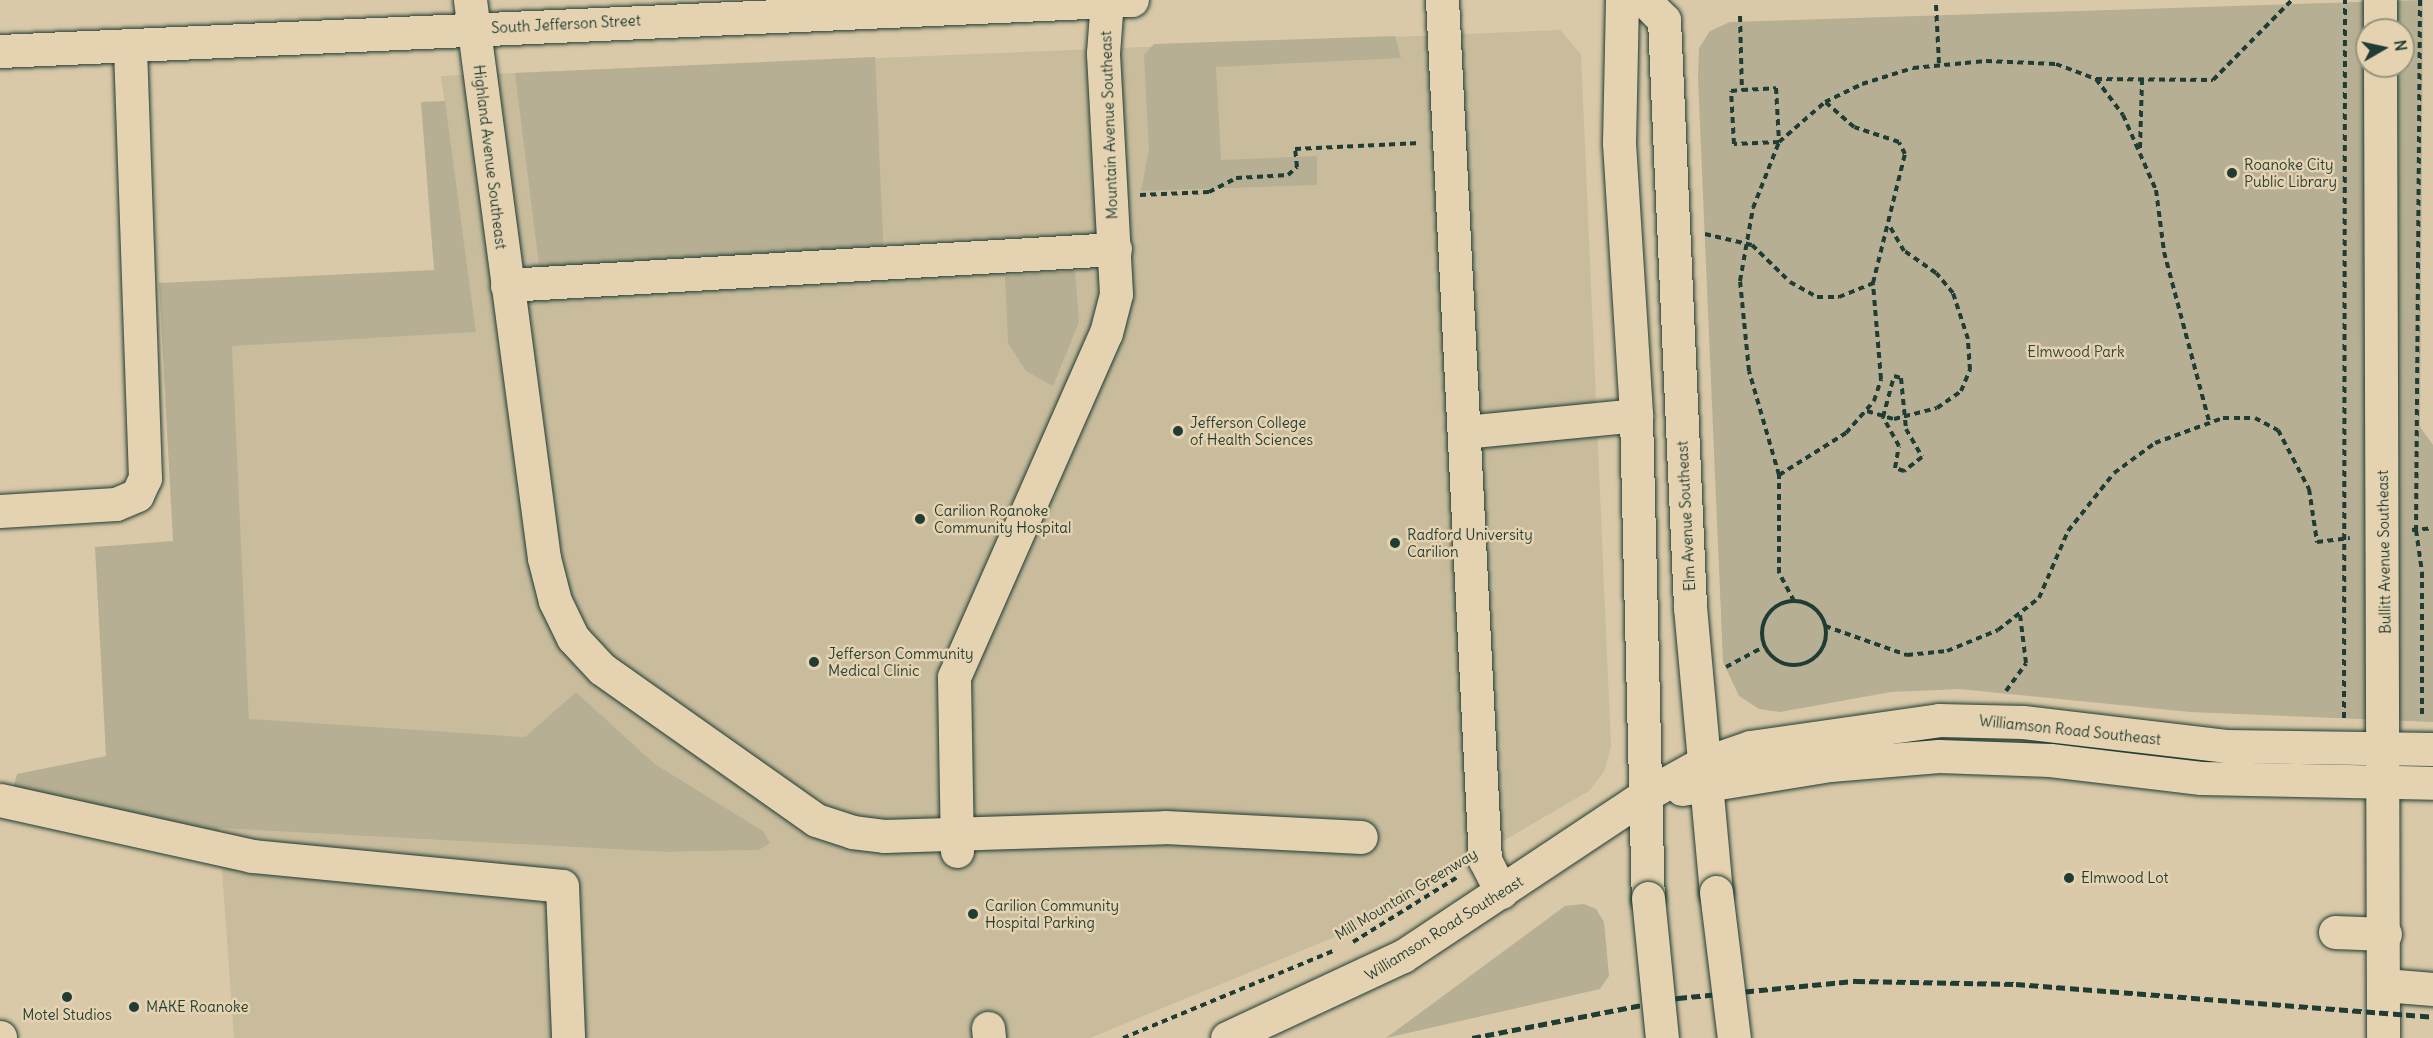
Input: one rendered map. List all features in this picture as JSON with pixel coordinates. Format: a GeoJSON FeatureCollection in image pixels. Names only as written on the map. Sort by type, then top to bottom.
{"type":"FeatureCollection","features":[{"type":"Feature","properties":{"kind":"main road","name":"Mountain Avenue Southeast"},"geometry":{"type":"LineString","coordinates":[[958,842],[954,677],[1106,333],[1116,294],[1103,53],[1107,0]]}},
{"type":"Feature","properties":{"kind":"main road","name":"South Jefferson Street"},"geometry":{"type":"LineString","coordinates":[[0,51],[130,45],[472,14],[1132,0]]}},
{"type":"Feature","properties":{"kind":"main road"},"geometry":{"type":"LineString","coordinates":[[1442,0],[1485,860],[1501,892]]}},
{"type":"Feature","properties":{"kind":"main road"},"geometry":{"type":"LineString","coordinates":[[1622,0],[1620,143],[1636,415],[1648,898],[1662,1038]]}},
{"type":"Feature","properties":{"kind":"main road","name":"Elm Avenue Southeast"},"geometry":{"type":"LineString","coordinates":[[1644,0],[1664,20],[1703,775],[1734,1038]]}},
{"type":"Feature","properties":{"kind":"main road"},"geometry":{"type":"LineString","coordinates":[[2380,0],[2380,18]]}},
{"type":"Feature","properties":{"kind":"main road","name":"Highland Avenue Southeast"},"geometry":{"type":"LineString","coordinates":[[472,14],[544,558],[555,601],[573,638],[602,669],[816,820],[884,836],[958,842],[1165,827],[1361,837]]}},
{"type":"Feature","properties":{"kind":"main road"},"geometry":{"type":"LineString","coordinates":[[0,511],[116,504],[136,495],[145,478],[130,45]]}},
{"type":"Feature","properties":{"kind":"main road","name":"Bullitt Avenue Southeast"},"geometry":{"type":"LineString","coordinates":[[2380,78],[2387,748],[2383,1038]]}},
{"type":"Feature","properties":{"kind":"main road"},"geometry":{"type":"LineString","coordinates":[[507,285],[1115,249]]}},
{"type":"Feature","properties":{"kind":"main road"},"geometry":{"type":"LineString","coordinates":[[1464,432],[1636,415]]}},
{"type":"Feature","properties":{"kind":"main road","name":"Williamson Road Southeast"},"geometry":{"type":"LineString","coordinates":[[1227,1038],[1368,975],[1501,892],[1647,794],[1703,775],[1800,736],[1939,720],[2024,722],[2226,746],[2387,748],[2427,737]]}},
{"type":"Feature","properties":{"kind":"main road","name":"Williamson Road Southeast"},"geometry":{"type":"LineString","coordinates":[[1703,775],[1939,756],[2050,760],[2201,778],[2433,783]]}},
{"type":"Feature","properties":{"kind":"main road"},"geometry":{"type":"LineString","coordinates":[[0,800],[252,856],[562,886],[568,1038]]}},
{"type":"Feature","properties":{"kind":"main road"},"geometry":{"type":"LineString","coordinates":[[2335,932],[2385,934]]}},
{"type":"Feature","properties":{"kind":"main road"},"geometry":{"type":"LineString","coordinates":[[2384,985],[2433,989]]}},
{"type":"Feature","properties":{"kind":"path"},"geometry":{"type":"LineString","coordinates":[[2292,0],[2213,80],[2096,79],[2056,64],[1939,64],[1886,75],[1825,102],[1779,142],[1764,172],[1745,243],[1740,282],[1743,329],[1779,475],[1777,559],[1794,601],[1814,609],[1825,626],[1882,650],[1920,654],[1962,646],[2020,615],[2049,581],[2068,531],[2099,488],[2155,443],[2209,421],[2255,418],[2285,439],[2309,489],[2317,542]]}},
{"type":"Feature","properties":{"kind":"path"},"geometry":{"type":"LineString","coordinates":[[2344,725],[2345,0]]}},
{"type":"Feature","properties":{"kind":"path"},"geometry":{"type":"LineString","coordinates":[[2420,0],[2416,530],[2422,572],[2427,737]]}},
{"type":"Feature","properties":{"kind":"path"},"geometry":{"type":"LineString","coordinates":[[1936,6],[1939,64]]}},
{"type":"Feature","properties":{"kind":"path"},"geometry":{"type":"LineString","coordinates":[[1740,16],[1742,90]]}},
{"type":"Feature","properties":{"kind":"path"},"geometry":{"type":"LineString","coordinates":[[2096,79],[2140,149],[2156,190],[2163,252],[2209,421]]}},
{"type":"Feature","properties":{"kind":"path"},"geometry":{"type":"LineString","coordinates":[[2140,149],[2142,80]]}},
{"type":"Feature","properties":{"kind":"path"},"geometry":{"type":"LineString","coordinates":[[1776,88],[1779,142],[1734,144],[1731,91],[1776,88]]}},
{"type":"Feature","properties":{"kind":"path"},"geometry":{"type":"LineString","coordinates":[[1779,475],[1846,433],[1867,411],[1881,379],[1874,283],[1905,164],[1904,147],[1854,127],[1825,102]]}},
{"type":"Feature","properties":{"kind":"path"},"geometry":{"type":"LineString","coordinates":[[1133,196],[1209,192],[1236,178],[1288,175],[1297,167],[1295,149],[1421,143]]}},
{"type":"Feature","properties":{"kind":"path"},"geometry":{"type":"LineString","coordinates":[[1867,411],[1883,417],[1904,418],[1956,396],[1967,378],[1970,351],[1949,287],[1904,251],[1889,224]]}},
{"type":"Feature","properties":{"kind":"path"},"geometry":{"type":"LineString","coordinates":[[1697,232],[1745,243],[1790,282],[1817,297],[1839,297],[1874,283]]}},
{"type":"Feature","properties":{"kind":"path"},"geometry":{"type":"LineString","coordinates":[[1897,375],[1905,400],[1904,418],[1922,457],[1901,471],[1894,465],[1899,446],[1883,417],[1891,380],[1897,375]]}},
{"type":"Feature","properties":{"kind":"path"},"geometry":{"type":"LineString","coordinates":[[1765,646],[1767,615],[1794,601]]}},
{"type":"Feature","properties":{"kind":"path"},"geometry":{"type":"LineString","coordinates":[[2000,699],[2026,663],[2020,615]]}},
{"type":"Feature","properties":{"kind":"path"},"geometry":{"type":"LineString","coordinates":[[1765,646],[1788,665],[1808,662],[1822,647],[1825,626]]}},
{"type":"Feature","properties":{"kind":"path"},"geometry":{"type":"LineString","coordinates":[[1716,672],[1765,646]]}},
{"type":"Feature","properties":{"kind":"path","name":"Mill Mountain Greenway"},"geometry":{"type":"LineString","coordinates":[[1350,944],[1485,860]]}},
{"type":"Feature","properties":{"kind":"path","name":"Mill Mountain Greenway"},"geometry":{"type":"LineString","coordinates":[[1123,1038],[1340,948]]}},
{"type":"Feature","properties":{"kind":"shaded area","name":"Carilion Roanoke Community Hospital"},"geometry":{"type":"Polygon","coordinates":[[[1560,30],[1581,54],[1611,747],[1604,772],[1589,791],[1347,932],[1090,1038],[234,1038],[219,828],[665,852],[759,850],[763,831],[655,764],[576,692],[525,737],[249,720],[231,345],[476,332],[441,76],[1560,30]]]}},
{"type":"Feature","properties":{"kind":"green space","name":"Elmwood Park"},"geometry":{"type":"Polygon","coordinates":[[[2423,0],[2420,427],[2433,445],[2433,722],[2190,712],[1960,689],[1891,692],[1780,712],[1759,709],[1739,696],[1723,662],[1698,78],[1699,48],[1710,31],[1730,22],[2423,0]]]}},
{"type":"Feature","properties":{"kind":"green space"},"geometry":{"type":"Polygon","coordinates":[[[1395,36],[1401,58],[1216,67],[1221,160],[1317,156],[1317,185],[1141,191],[1149,150],[1144,55],[1154,44],[1395,36]]]}},
{"type":"Feature","properties":{"kind":"green space"},"geometry":{"type":"Polygon","coordinates":[[[875,57],[884,259],[540,273],[515,73],[875,57]]]}},
{"type":"Feature","properties":{"kind":"green space"},"geometry":{"type":"Polygon","coordinates":[[[445,101],[476,332],[232,346],[249,719],[525,737],[576,692],[655,764],[763,831],[770,843],[759,850],[665,852],[219,828],[219,837],[12,792],[17,774],[106,756],[95,547],[173,541],[159,283],[434,270],[421,102],[445,101]]]}},
{"type":"Feature","properties":{"kind":"green space"},"geometry":{"type":"Polygon","coordinates":[[[1075,271],[1079,322],[1053,386],[1026,371],[1008,343],[1005,276],[1075,271]]]}},
{"type":"Feature","properties":{"kind":"green space"},"geometry":{"type":"Polygon","coordinates":[[[1584,904],[1596,909],[1604,922],[1609,976],[1600,989],[1386,1038],[1565,906],[1584,904]]]}},
{"type":"Feature","properties":{"kind":"railway"},"geometry":{"type":"LineString","coordinates":[[1472,1038],[1678,998],[1856,981],[2016,984],[2433,1017]]}},
{"type":"Feature","properties":{"kind":"place","name":"Roanoke City Public Library"},"geometry":{"type":"Point","coordinates":[2232,173]}},
{"type":"Feature","properties":{"kind":"place","name":"Jefferson College of Health Sciences"},"geometry":{"type":"Point","coordinates":[1178,431]}},
{"type":"Feature","properties":{"kind":"place","name":"Carilion Roanoke Community Hospital"},"geometry":{"type":"Point","coordinates":[920,519]}},
{"type":"Feature","properties":{"kind":"place","name":"Radford University Carilion"},"geometry":{"type":"Point","coordinates":[1395,543]}},
{"type":"Feature","properties":{"kind":"place","name":"Jefferson Community Medical Clinic"},"geometry":{"type":"Point","coordinates":[814,662]}},
{"type":"Feature","properties":{"kind":"place","name":"Elmwood Lot"},"geometry":{"type":"Point","coordinates":[2069,878]}},
{"type":"Feature","properties":{"kind":"place","name":"Carilion Community Hospital Parking"},"geometry":{"type":"Point","coordinates":[973,914]}},
{"type":"Feature","properties":{"kind":"place","name":"Motel Studios"},"geometry":{"type":"Point","coordinates":[67,997]}},
{"type":"Feature","properties":{"kind":"place","name":"MAKE Roanoke"},"geometry":{"type":"Point","coordinates":[134,1007]}}]}
